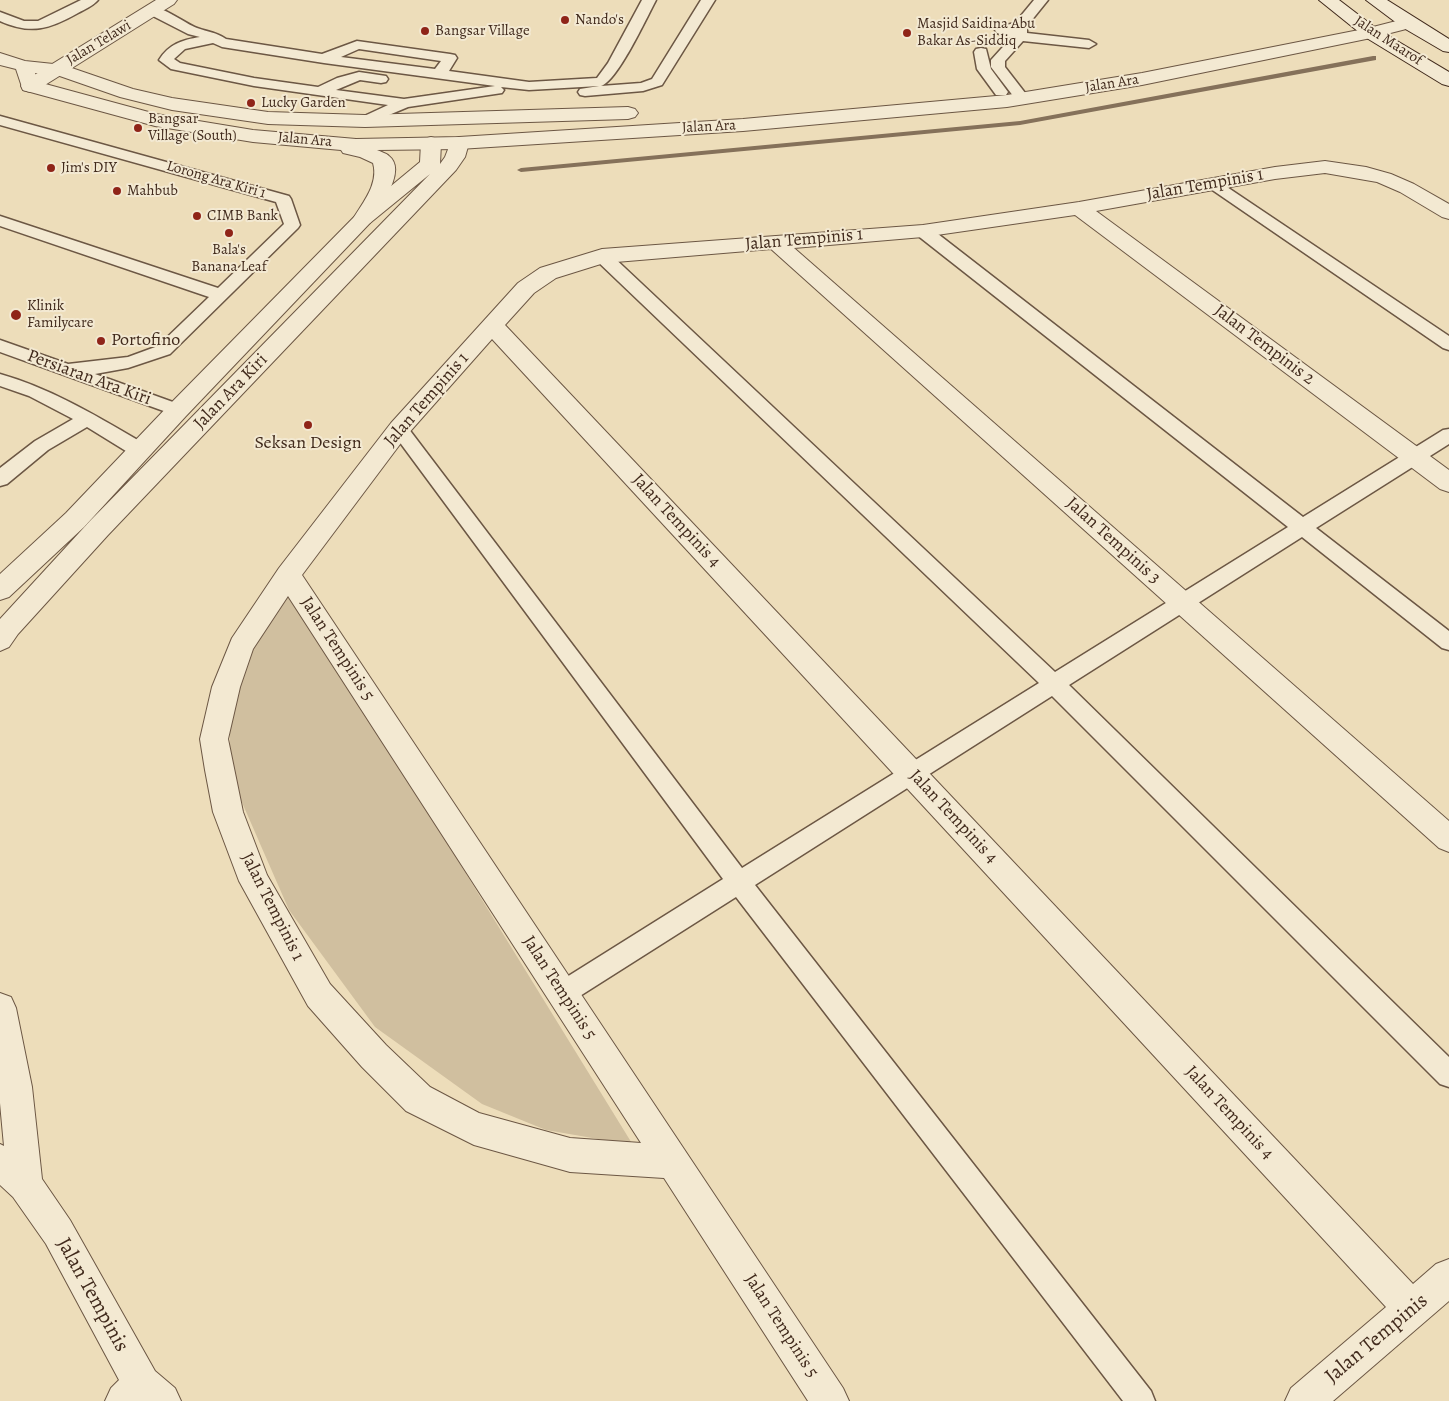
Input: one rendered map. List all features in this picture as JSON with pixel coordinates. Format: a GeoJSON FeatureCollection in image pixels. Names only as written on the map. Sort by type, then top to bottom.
{"type":"FeatureCollection","features":[{"type":"Feature","properties":{"kind":"street","name":"Jalan Maarof"},"geometry":{"type":"LineString","coordinates":[[1328,0],[1371,33],[1449,80]]}},
{"type":"Feature","properties":{"kind":"street","name":"Jalan Telawi"},"geometry":{"type":"LineString","coordinates":[[83,33],[157,3]]}},
{"type":"Feature","properties":{"kind":"street","name":"Jalan Telawi"},"geometry":{"type":"LineString","coordinates":[[30,86],[52,61],[157,3]]}},
{"type":"Feature","properties":{"kind":"street","name":"Jalan Maarof"},"geometry":{"type":"LineString","coordinates":[[1382,5],[1449,47]]}},
{"type":"Feature","properties":{"kind":"street","name":"Jalan Ara"},"geometry":{"type":"LineString","coordinates":[[671,112],[1010,93],[1354,20],[1382,5]]}},
{"type":"Feature","properties":{"kind":"street","name":"Jalan Ara"},"geometry":{"type":"LineString","coordinates":[[30,86],[154,120],[253,136],[356,145],[459,143],[743,125],[1142,79],[1371,33],[1408,22]]}},
{"type":"Feature","properties":{"kind":"street","name":"Jalan Ara"},"geometry":{"type":"LineString","coordinates":[[0,60],[24,66],[52,61],[127,93],[172,104],[268,118],[365,121],[642,113]]}},
{"type":"Feature","properties":{"kind":"street"},"geometry":{"type":"LineString","coordinates":[[24,66],[30,86]]}},
{"type":"Feature","properties":{"kind":"street"},"geometry":{"type":"LineString","coordinates":[[431,143],[484,126],[553,116]]}},
{"type":"Feature","properties":{"kind":"street"},"geometry":{"type":"LineString","coordinates":[[320,142],[367,153],[382,160],[386,168],[385,179],[363,219]]}},
{"type":"Feature","properties":{"kind":"street","name":"Jalan Ara Kiri"},"geometry":{"type":"LineString","coordinates":[[0,590],[75,520],[178,410],[363,219],[430,164],[431,143]]}},
{"type":"Feature","properties":{"kind":"street","name":"Jalan Ara Kiri"},"geometry":{"type":"LineString","coordinates":[[0,640],[9,627],[99,528],[448,166],[456,157],[459,143]]}},
{"type":"Feature","properties":{"kind":"street","name":"Jalan Tempinis 1"},"geometry":{"type":"LineString","coordinates":[[674,1162],[570,1155],[474,1128],[418,1099],[374,1056],[319,995],[254,881],[228,812],[214,739],[226,687],[241,646],[288,575],[399,429],[526,288],[548,273],[602,256],[923,230],[1079,208],[1275,173],[1325,167],[1366,173],[1384,178],[1407,188],[1449,213]]}},
{"type":"Feature","properties":{"kind":"street","name":"Jalan Tempinis 2"},"geometry":{"type":"LineString","coordinates":[[1079,208],[1449,482]]}},
{"type":"Feature","properties":{"kind":"street","name":"Jalan Tempinis 3"},"geometry":{"type":"LineString","coordinates":[[776,243],[1449,839]]}},
{"type":"Feature","properties":{"kind":"street","name":"Jalan Tempinis 4"},"geometry":{"type":"LineString","coordinates":[[492,325],[1412,1310]]}},
{"type":"Feature","properties":{"kind":"street","name":"Jalan Tempinis 5"},"geometry":{"type":"LineString","coordinates":[[288,575],[830,1401]]}},
{"type":"Feature","properties":{"kind":"street","name":"Jalan Tempinis"},"geometry":{"type":"LineString","coordinates":[[0,1008],[15,1086],[25,1186]]}},
{"type":"Feature","properties":{"kind":"street","name":"Jalan Tempinis"},"geometry":{"type":"LineString","coordinates":[[0,1161],[25,1186],[58,1232],[142,1395]]}},
{"type":"Feature","properties":{"kind":"street","name":"Jalan Tempinis"},"geometry":{"type":"LineString","coordinates":[[1304,1401],[1449,1277]]}},
{"type":"Feature","properties":{"kind":"lane"},"geometry":{"type":"LineString","coordinates":[[0,16],[23,25],[38,24],[50,21],[91,0]]}},
{"type":"Feature","properties":{"kind":"lane"},"geometry":{"type":"LineString","coordinates":[[216,38],[184,44],[170,52],[166,60],[176,66],[254,82],[405,103],[529,86],[601,82],[615,64],[649,0]]}},
{"type":"Feature","properties":{"kind":"lane"},"geometry":{"type":"LineString","coordinates":[[582,92],[643,87],[657,82],[708,0]]}},
{"type":"Feature","properties":{"kind":"lane"},"geometry":{"type":"LineString","coordinates":[[1010,93],[998,67],[998,60],[1041,0]]}},
{"type":"Feature","properties":{"kind":"lane"},"geometry":{"type":"LineString","coordinates":[[157,3],[192,31],[216,38],[324,59],[529,86]]}},
{"type":"Feature","properties":{"kind":"lane"},"geometry":{"type":"LineString","coordinates":[[999,33],[1020,31],[1089,44]]}},
{"type":"Feature","properties":{"kind":"lane"},"geometry":{"type":"LineString","coordinates":[[196,69],[216,38]]}},
{"type":"Feature","properties":{"kind":"lane"},"geometry":{"type":"LineString","coordinates":[[324,59],[357,45],[450,58],[439,75]]}},
{"type":"Feature","properties":{"kind":"lane"},"geometry":{"type":"LineString","coordinates":[[981,52],[980,60],[983,68],[1010,93]]}},
{"type":"Feature","properties":{"kind":"lane"},"geometry":{"type":"LineString","coordinates":[[320,92],[342,81],[359,76],[426,84]]}},
{"type":"Feature","properties":{"kind":"lane"},"geometry":{"type":"LineString","coordinates":[[365,121],[405,103]]}},
{"type":"Feature","properties":{"kind":"lane","name":"Lorong Ara Kiri 1"},"geometry":{"type":"LineString","coordinates":[[0,120],[283,199],[292,225],[164,350],[141,361],[114,366],[68,370]]}},
{"type":"Feature","properties":{"kind":"lane"},"geometry":{"type":"LineString","coordinates":[[1213,184],[1449,344]]}},
{"type":"Feature","properties":{"kind":"lane"},"geometry":{"type":"LineString","coordinates":[[0,221],[221,295]]}},
{"type":"Feature","properties":{"kind":"lane"},"geometry":{"type":"LineString","coordinates":[[923,230],[1449,642]]}},
{"type":"Feature","properties":{"kind":"lane"},"geometry":{"type":"LineString","coordinates":[[602,256],[1054,684],[1449,1075]]}},
{"type":"Feature","properties":{"kind":"lane","name":"Persiaran Ara Kiri"},"geometry":{"type":"LineString","coordinates":[[0,346],[178,410]]}},
{"type":"Feature","properties":{"kind":"lane","name":"Persiaran Ara Kiri"},"geometry":{"type":"LineString","coordinates":[[0,380],[35,392],[88,419],[141,451]]}},
{"type":"Feature","properties":{"kind":"lane"},"geometry":{"type":"LineString","coordinates":[[0,480],[14,466],[67,429],[88,419]]}},
{"type":"Feature","properties":{"kind":"lane"},"geometry":{"type":"LineString","coordinates":[[399,429],[739,882],[1141,1401]]}},
{"type":"Feature","properties":{"kind":"lane"},"geometry":{"type":"LineString","coordinates":[[563,993],[1449,435]]}},
{"type":"Feature","properties":{"kind":"shaded area"},"geometry":{"type":"Polygon","coordinates":[[[287,583],[633,1145],[546,1130],[482,1104],[375,1027],[289,910],[230,775],[230,733],[238,685],[249,652],[287,583]]]}},
{"type":"Feature","properties":{"kind":"waterway"},"geometry":{"type":"LineString","coordinates":[[521,170],[1020,123],[1373,58]]}},
{"type":"Feature","properties":{"kind":"place","name":"Nando's"},"geometry":{"type":"Point","coordinates":[565,20]}},
{"type":"Feature","properties":{"kind":"place","name":"Bangsar Village"},"geometry":{"type":"Point","coordinates":[425,31]}},
{"type":"Feature","properties":{"kind":"place","name":"Masjid Saidina Abu Bakar As-Siddiq"},"geometry":{"type":"Point","coordinates":[907,33]}},
{"type":"Feature","properties":{"kind":"place","name":"Lucky Garden"},"geometry":{"type":"Point","coordinates":[251,103]}},
{"type":"Feature","properties":{"kind":"place","name":"Bangsar Village (South)"},"geometry":{"type":"Point","coordinates":[138,128]}},
{"type":"Feature","properties":{"kind":"place","name":"Jim's DIY"},"geometry":{"type":"Point","coordinates":[51,168]}},
{"type":"Feature","properties":{"kind":"place","name":"Mahbub"},"geometry":{"type":"Point","coordinates":[117,191]}},
{"type":"Feature","properties":{"kind":"place","name":"CIMB Bank"},"geometry":{"type":"Point","coordinates":[197,216]}},
{"type":"Feature","properties":{"kind":"place","name":"Bala's Banana Leaf"},"geometry":{"type":"Point","coordinates":[229,233]}},
{"type":"Feature","properties":{"kind":"place","name":"Klinik Familycare"},"geometry":{"type":"Point","coordinates":[16,315]}},
{"type":"Feature","properties":{"kind":"place","name":"Portofino"},"geometry":{"type":"Point","coordinates":[101,341]}},
{"type":"Feature","properties":{"kind":"place","name":"Seksan Design"},"geometry":{"type":"Point","coordinates":[308,425]}}]}
